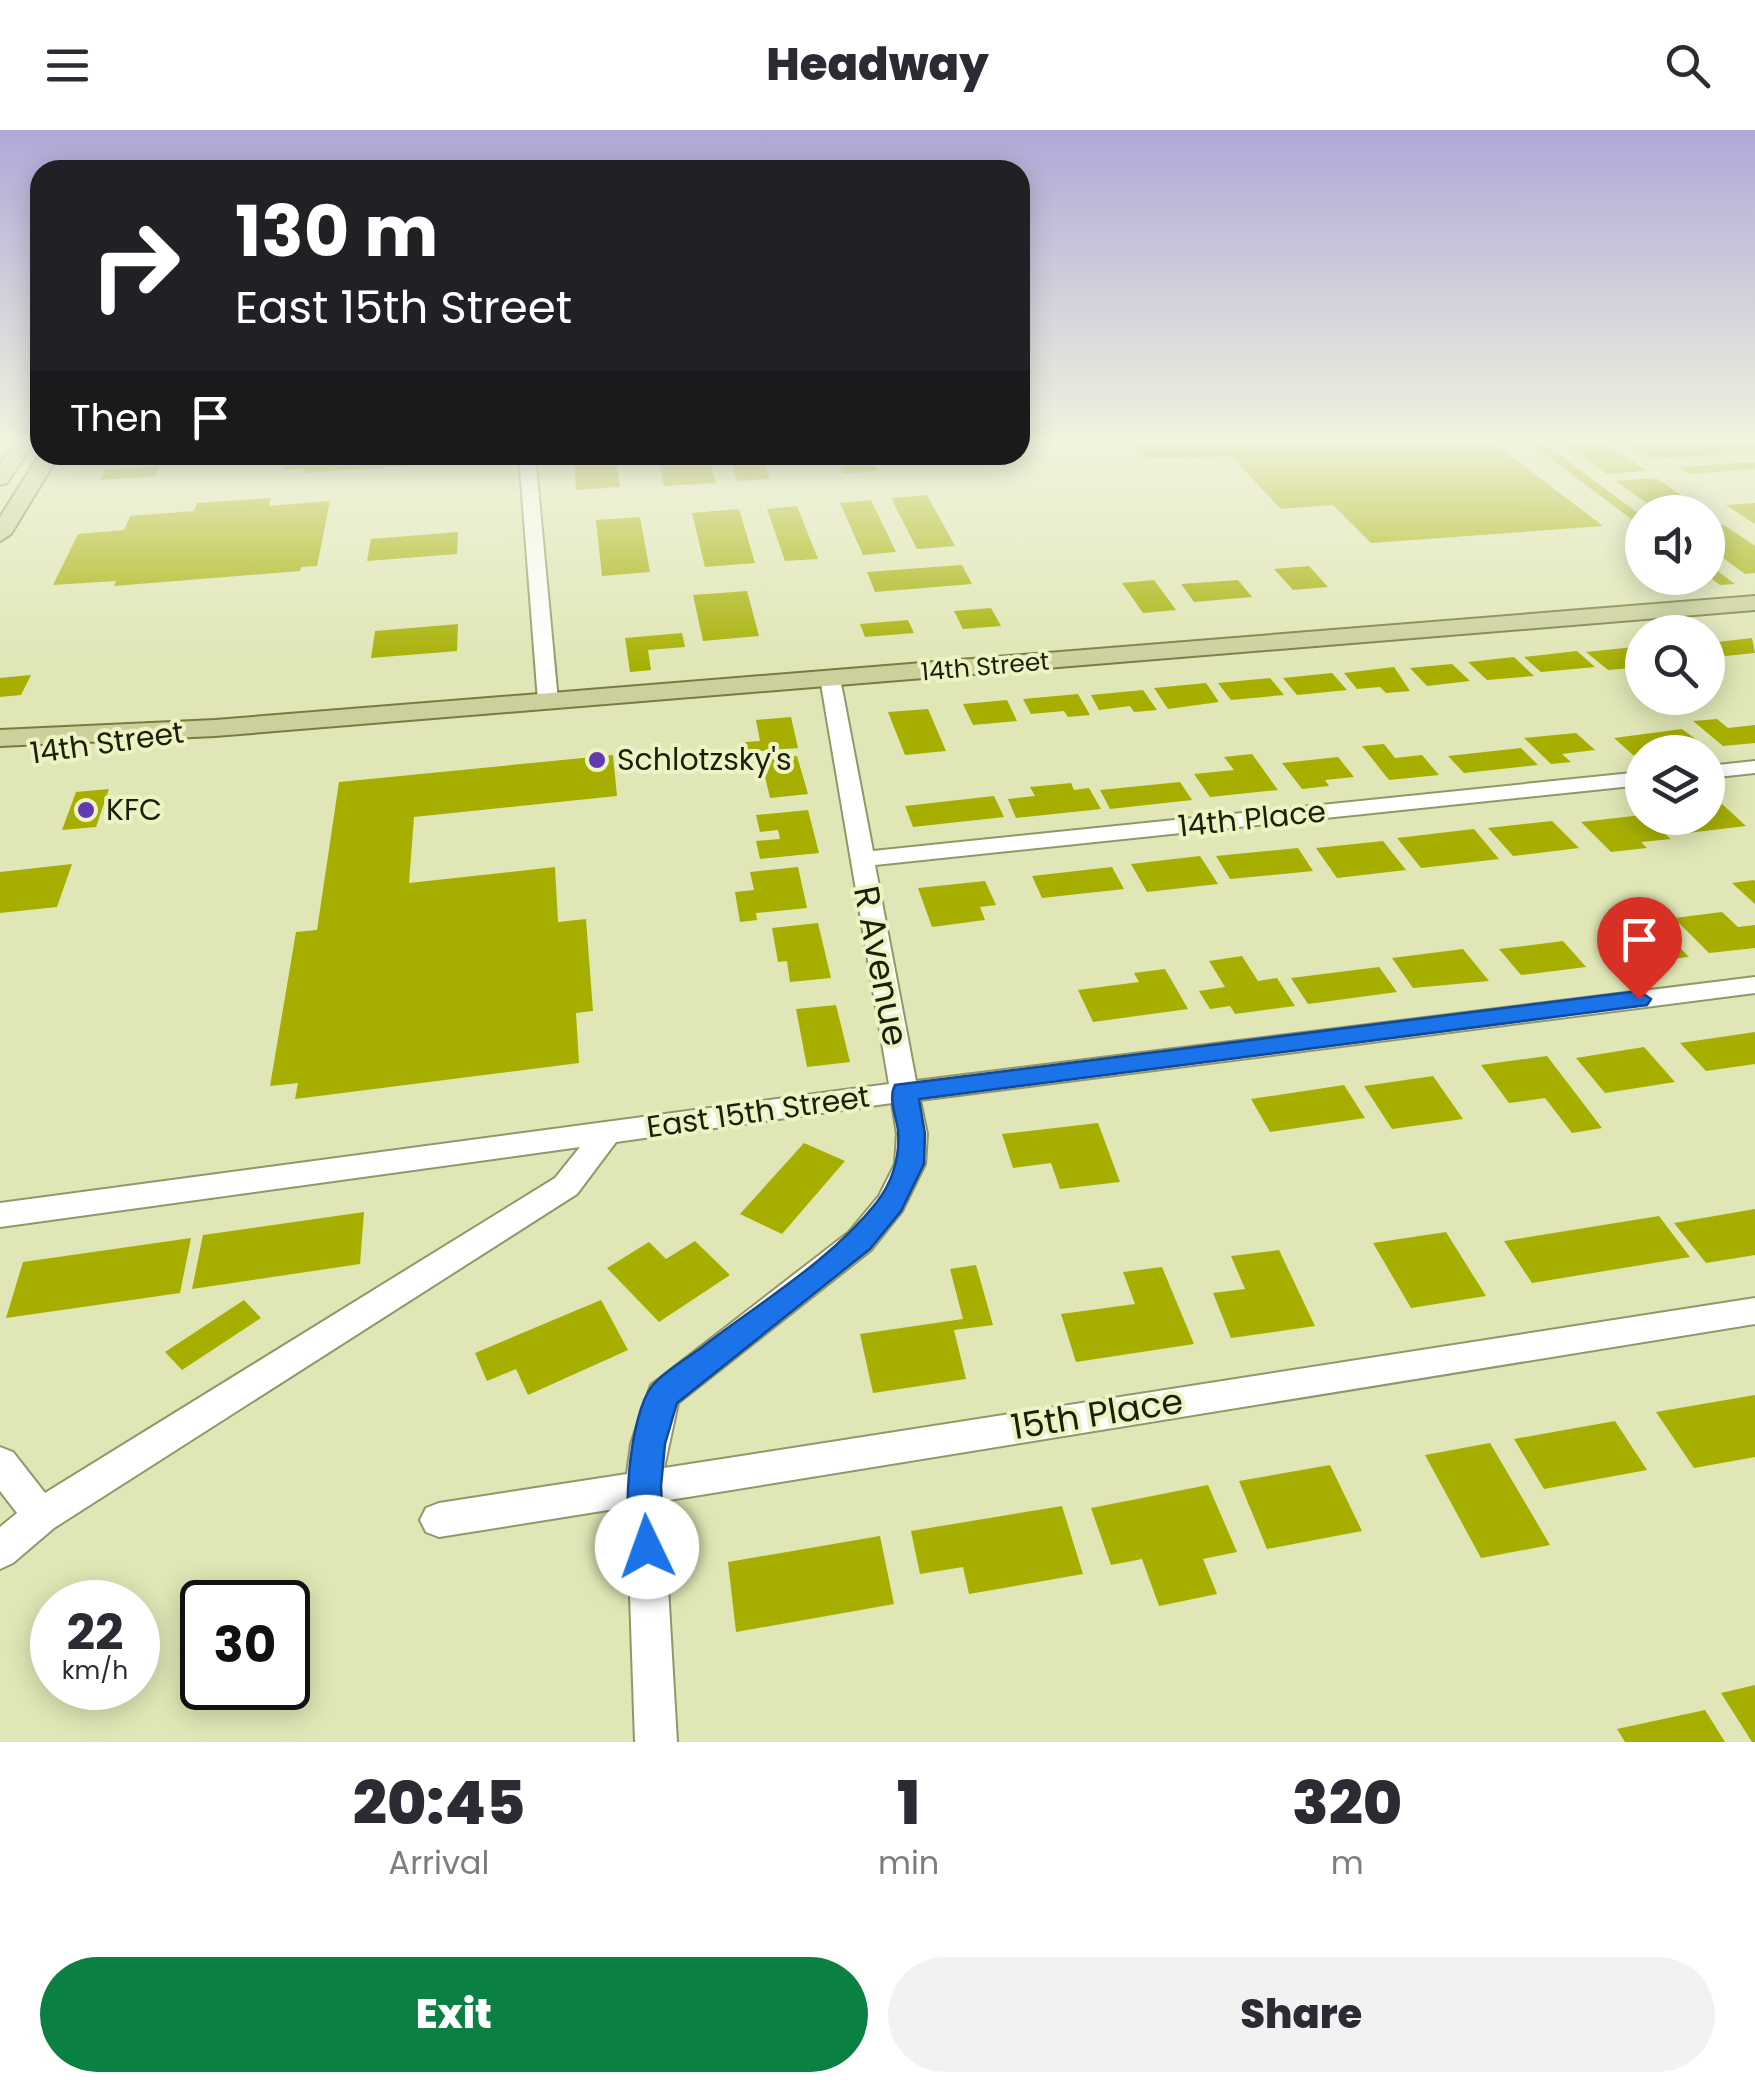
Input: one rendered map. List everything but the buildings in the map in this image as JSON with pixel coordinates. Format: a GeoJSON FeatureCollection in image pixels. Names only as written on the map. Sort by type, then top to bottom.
{"type":"FeatureCollection","features":[{"type":"Feature","properties":{"kind":"main road","name":"14th Street"},"geometry":{"type":"LineString","coordinates":[[0,738],[214,728],[1755,604]]}},
{"type":"Feature","properties":{"kind":"main road","name":"14th Street"},"geometry":{"type":"LineString","coordinates":[[0,758],[92,749],[214,728]]}},
{"type":"Feature","properties":{"kind":"street"},"geometry":{"type":"LineString","coordinates":[[532,516],[548,701]]}},
{"type":"Feature","properties":{"kind":"street","name":"R Avenue"},"geometry":{"type":"LineString","coordinates":[[656,1742],[644,1486],[649,1444],[663,1395],[860,1241],[891,1204],[910,1164],[912,1134],[830,678]]}},
{"type":"Feature","properties":{"kind":"street"},"geometry":{"type":"LineString","coordinates":[[1725,770],[1755,767]]}},
{"type":"Feature","properties":{"kind":"street","name":"14th Place"},"geometry":{"type":"LineString","coordinates":[[861,858],[1625,780]]}},
{"type":"Feature","properties":{"kind":"street","name":"East 15th Street"},"geometry":{"type":"LineString","coordinates":[[0,1216],[904,1092],[1755,985]]}},
{"type":"Feature","properties":{"kind":"street"},"geometry":{"type":"LineString","coordinates":[[0,1550],[41,1516],[566,1186],[607,1132]]}},
{"type":"Feature","properties":{"kind":"street","name":"15th Place"},"geometry":{"type":"LineString","coordinates":[[439,1520],[1755,1311]]}},
{"type":"Feature","properties":{"kind":"street"},"geometry":{"type":"LineString","coordinates":[[0,1463],[41,1516]]}},
{"type":"Feature","properties":{"kind":"place","name":"Schlotzsky's"},"geometry":{"type":"Point","coordinates":[597,760]}},
{"type":"Feature","properties":{"kind":"place","name":"KFC"},"geometry":{"type":"Point","coordinates":[86,810]}},
{"type":"Feature","properties":{"kind":"route"},"geometry":{"type":"LineString","coordinates":[[647,1547],[644,1486],[649,1444],[663,1395],[860,1241],[891,1204],[910,1164],[912,1134],[904,1092],[1639,999]]}}]}
